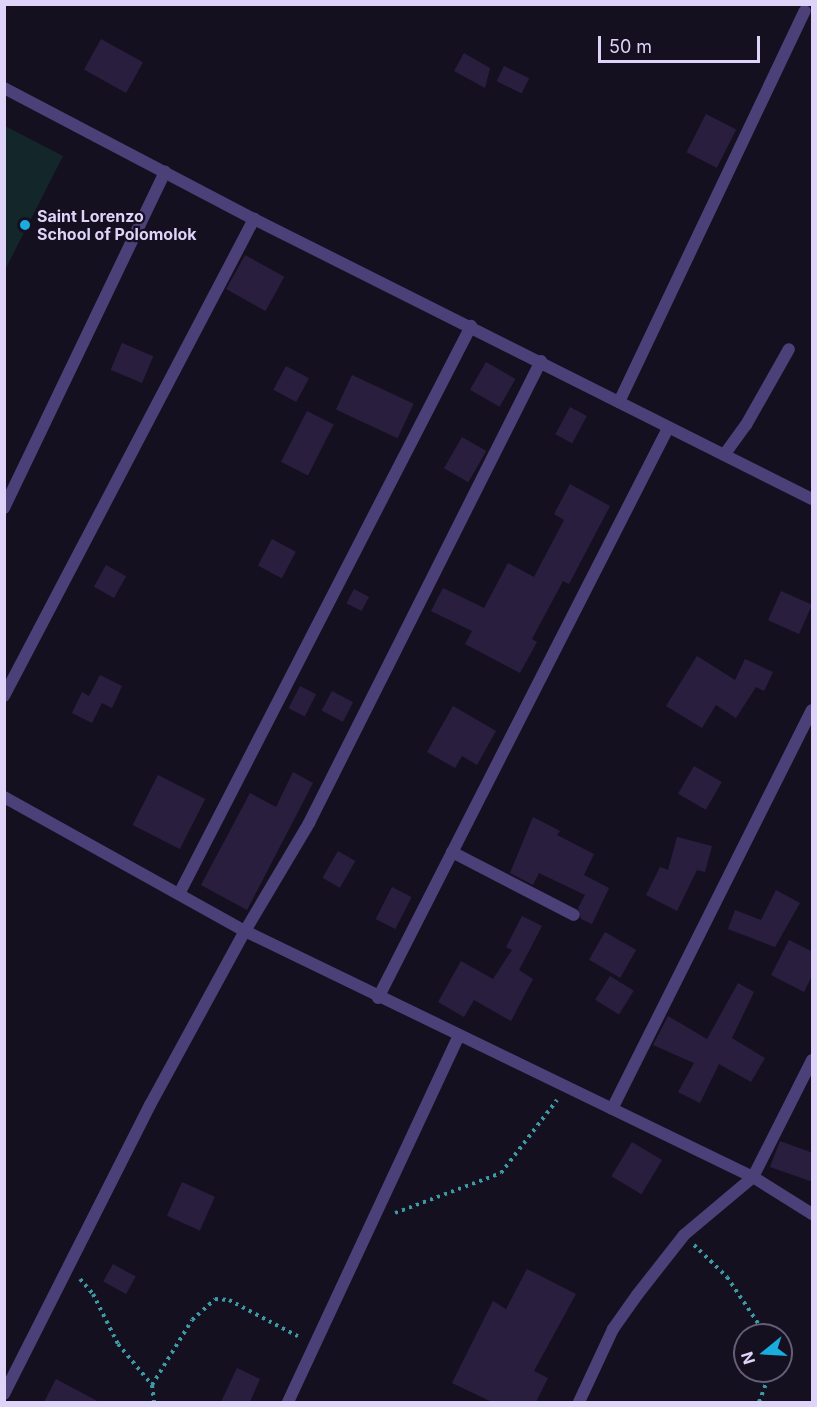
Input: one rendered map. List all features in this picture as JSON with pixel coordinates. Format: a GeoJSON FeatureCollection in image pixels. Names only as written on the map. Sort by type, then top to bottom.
{"type":"FeatureCollection","features":[{"type":"Feature","properties":{"kind":"street"},"geometry":{"type":"LineString","coordinates":[[619,402],[805,11]]}},
{"type":"Feature","properties":{"kind":"street"},"geometry":{"type":"LineString","coordinates":[[4,88],[254,219],[813,499]]}},
{"type":"Feature","properties":{"kind":"street"},"geometry":{"type":"LineString","coordinates":[[4,508],[165,172]]}},
{"type":"Feature","properties":{"kind":"street"},"geometry":{"type":"LineString","coordinates":[[4,696],[254,219]]}},
{"type":"Feature","properties":{"kind":"street"},"geometry":{"type":"LineString","coordinates":[[179,894],[471,326]]}},
{"type":"Feature","properties":{"kind":"street"},"geometry":{"type":"LineString","coordinates":[[724,455],[746,425],[789,349]]}},
{"type":"Feature","properties":{"kind":"street"},"geometry":{"type":"LineString","coordinates":[[4,1394],[68,1265],[245,931],[309,823],[541,361]]}},
{"type":"Feature","properties":{"kind":"street"},"geometry":{"type":"LineString","coordinates":[[378,998],[668,428]]}},
{"type":"Feature","properties":{"kind":"street"},"geometry":{"type":"LineString","coordinates":[[612,1109],[813,710]]}},
{"type":"Feature","properties":{"kind":"street"},"geometry":{"type":"LineString","coordinates":[[4,796],[245,931],[378,998],[753,1177],[813,1214]]}},
{"type":"Feature","properties":{"kind":"street"},"geometry":{"type":"LineString","coordinates":[[452,852],[574,915]]}},
{"type":"Feature","properties":{"kind":"street"},"geometry":{"type":"LineString","coordinates":[[288,1402],[459,1036]]}},
{"type":"Feature","properties":{"kind":"street"},"geometry":{"type":"LineString","coordinates":[[579,1402],[613,1329],[684,1235],[753,1177],[813,1060]]}},
{"type":"Feature","properties":{"kind":"path"},"geometry":{"type":"LineString","coordinates":[[373,1221],[501,1173],[566,1087]]}},
{"type":"Feature","properties":{"kind":"path"},"geometry":{"type":"LineString","coordinates":[[684,1235],[727,1277],[758,1323]]}},
{"type":"Feature","properties":{"kind":"path"},"geometry":{"type":"LineString","coordinates":[[68,1265],[93,1294],[118,1344],[152,1385],[154,1402]]}},
{"type":"Feature","properties":{"kind":"path"},"geometry":{"type":"LineString","coordinates":[[152,1385],[192,1320],[215,1299],[230,1300],[315,1345]]}},
{"type":"Feature","properties":{"kind":"path"},"geometry":{"type":"LineString","coordinates":[[759,1402],[766,1383]]}},
{"type":"Feature","properties":{"kind":"green space"},"geometry":{"type":"Polygon","coordinates":[[[5,126],[63,156],[5,270],[5,126]]]}},
{"type":"Feature","properties":{"kind":"building"},"geometry":{"type":"Polygon","coordinates":[[[101,39],[143,62],[126,93],[84,70],[101,39]]]}},
{"type":"Feature","properties":{"kind":"building"},"geometry":{"type":"Polygon","coordinates":[[[464,53],[490,68],[485,88],[454,71],[464,53]]]}},
{"type":"Feature","properties":{"kind":"building"},"geometry":{"type":"Polygon","coordinates":[[[504,66],[529,78],[522,94],[497,81],[504,66]]]}},
{"type":"Feature","properties":{"kind":"building"},"geometry":{"type":"Polygon","coordinates":[[[706,114],[736,129],[717,168],[686,152],[706,114]]]}},
{"type":"Feature","properties":{"kind":"building"},"geometry":{"type":"Polygon","coordinates":[[[245,255],[284,277],[265,311],[226,289],[245,255]]]}},
{"type":"Feature","properties":{"kind":"building"},"geometry":{"type":"Polygon","coordinates":[[[122,343],[153,356],[142,383],[111,370],[122,343]]]}},
{"type":"Feature","properties":{"kind":"building"},"geometry":{"type":"Polygon","coordinates":[[[486,362],[515,379],[499,407],[470,390],[486,362]]]}},
{"type":"Feature","properties":{"kind":"building"},"geometry":{"type":"Polygon","coordinates":[[[286,366],[309,378],[296,402],[273,390],[286,366]]]}},
{"type":"Feature","properties":{"kind":"building"},"geometry":{"type":"Polygon","coordinates":[[[352,375],[414,404],[398,438],[336,409],[352,375]]]}},
{"type":"Feature","properties":{"kind":"building"},"geometry":{"type":"Polygon","coordinates":[[[570,407],[587,416],[572,443],[555,434],[570,407]]]}},
{"type":"Feature","properties":{"kind":"building"},"geometry":{"type":"Polygon","coordinates":[[[307,411],[334,425],[308,475],[281,462],[307,411]]]}},
{"type":"Feature","properties":{"kind":"building"},"geometry":{"type":"Polygon","coordinates":[[[462,437],[486,451],[468,482],[444,468],[462,437]]]}},
{"type":"Feature","properties":{"kind":"building"},"geometry":{"type":"Polygon","coordinates":[[[570,484],[610,506],[569,584],[563,581],[532,639],[537,642],[520,673],[465,644],[472,631],[431,611],[443,588],[484,608],[508,563],[534,577],[564,520],[554,514],[570,484]]]}},
{"type":"Feature","properties":{"kind":"building"},"geometry":{"type":"Polygon","coordinates":[[[272,539],[296,552],[282,578],[258,565],[272,539]]]}},
{"type":"Feature","properties":{"kind":"building"},"geometry":{"type":"Polygon","coordinates":[[[106,565],[126,576],[114,598],[94,587],[106,565]]]}},
{"type":"Feature","properties":{"kind":"building"},"geometry":{"type":"Polygon","coordinates":[[[354,589],[369,597],[361,611],[346,603],[354,589]]]}},
{"type":"Feature","properties":{"kind":"building"},"geometry":{"type":"Polygon","coordinates":[[[781,591],[812,605],[799,634],[768,620],[781,591]]]}},
{"type":"Feature","properties":{"kind":"building"},"geometry":{"type":"Polygon","coordinates":[[[697,656],[735,680],[745,659],[773,672],[764,691],[756,687],[736,718],[716,705],[702,728],[666,706],[697,656]]]}},
{"type":"Feature","properties":{"kind":"building"},"geometry":{"type":"Polygon","coordinates":[[[100,675],[122,686],[112,708],[102,703],[92,723],[72,713],[82,692],[89,696],[100,675]]]}},
{"type":"Feature","properties":{"kind":"building"},"geometry":{"type":"Polygon","coordinates":[[[300,686],[316,694],[305,716],[289,708],[300,686]]]}},
{"type":"Feature","properties":{"kind":"building"},"geometry":{"type":"Polygon","coordinates":[[[332,691],[353,702],[343,722],[322,710],[332,691]]]}},
{"type":"Feature","properties":{"kind":"building"},"geometry":{"type":"Polygon","coordinates":[[[453,706],[496,731],[477,765],[462,756],[455,768],[427,752],[453,706]]]}},
{"type":"Feature","properties":{"kind":"building"},"geometry":{"type":"Polygon","coordinates":[[[694,766],[722,782],[706,810],[678,794],[694,766]]]}},
{"type":"Feature","properties":{"kind":"building"},"geometry":{"type":"Polygon","coordinates":[[[293,772],[313,783],[247,910],[201,885],[250,793],[276,807],[293,772]]]}},
{"type":"Feature","properties":{"kind":"building"},"geometry":{"type":"Polygon","coordinates":[[[158,775],[205,799],[180,849],[133,825],[158,775]]]}},
{"type":"Feature","properties":{"kind":"building"},"geometry":{"type":"Polygon","coordinates":[[[533,817],[560,831],[557,835],[594,854],[584,875],[609,888],[592,924],[581,919],[578,908],[585,895],[539,873],[533,885],[510,873],[533,817]]]}},
{"type":"Feature","properties":{"kind":"building"},"geometry":{"type":"Polygon","coordinates":[[[677,837],[712,846],[705,872],[697,870],[677,911],[646,895],[660,867],[668,870],[677,837]]]}},
{"type":"Feature","properties":{"kind":"building"},"geometry":{"type":"Polygon","coordinates":[[[338,851],[355,861],[340,888],[322,878],[338,851]]]}},
{"type":"Feature","properties":{"kind":"building"},"geometry":{"type":"Polygon","coordinates":[[[392,887],[412,897],[395,929],[376,919],[392,887]]]}},
{"type":"Feature","properties":{"kind":"building"},"geometry":{"type":"Polygon","coordinates":[[[776,890],[800,903],[775,947],[728,929],[735,910],[761,920],[776,890]]]}},
{"type":"Feature","properties":{"kind":"building"},"geometry":{"type":"Polygon","coordinates":[[[522,916],[542,926],[519,970],[533,979],[511,1021],[474,1000],[464,1017],[438,1002],[461,961],[493,979],[512,950],[506,947],[522,916]]]}},
{"type":"Feature","properties":{"kind":"building"},"geometry":{"type":"Polygon","coordinates":[[[605,932],[636,950],[620,978],[589,960],[605,932]]]}},
{"type":"Feature","properties":{"kind":"building"},"geometry":{"type":"Polygon","coordinates":[[[789,940],[813,952],[813,974],[804,992],[771,975],[789,940]]]}},
{"type":"Feature","properties":{"kind":"building"},"geometry":{"type":"Polygon","coordinates":[[[610,976],[634,991],[619,1015],[595,1000],[610,976]]]}},
{"type":"Feature","properties":{"kind":"building"},"geometry":{"type":"Polygon","coordinates":[[[738,983],[754,992],[732,1038],[765,1058],[751,1082],[719,1064],[700,1103],[678,1092],[694,1063],[653,1045],[668,1016],[707,1039],[738,983]]]}},
{"type":"Feature","properties":{"kind":"building"},"geometry":{"type":"Polygon","coordinates":[[[780,1141],[813,1153],[813,1182],[770,1167],[780,1141]]]}},
{"type":"Feature","properties":{"kind":"building"},"geometry":{"type":"Polygon","coordinates":[[[632,1142],[662,1160],[641,1194],[611,1176],[632,1142]]]}},
{"type":"Feature","properties":{"kind":"building"},"geometry":{"type":"Polygon","coordinates":[[[182,1182],[215,1197],[200,1230],[167,1216],[182,1182]]]}},
{"type":"Feature","properties":{"kind":"building"},"geometry":{"type":"Polygon","coordinates":[[[113,1264],[136,1277],[126,1294],[103,1281],[113,1264]]]}},
{"type":"Feature","properties":{"kind":"building"},"geometry":{"type":"Polygon","coordinates":[[[527,1269],[576,1294],[534,1371],[548,1378],[536,1402],[492,1402],[452,1383],[493,1301],[506,1309],[527,1269]]]}},
{"type":"Feature","properties":{"kind":"building"},"geometry":{"type":"Polygon","coordinates":[[[237,1368],[260,1379],[250,1402],[221,1402],[237,1368]]]}},
{"type":"Feature","properties":{"kind":"building"},"geometry":{"type":"Polygon","coordinates":[[[56,1379],[99,1402],[44,1402],[56,1379]]]}},
{"type":"Feature","properties":{"kind":"place","name":"Saint Lorenzo School of Polomolok"},"geometry":{"type":"Point","coordinates":[25,225]}}]}
